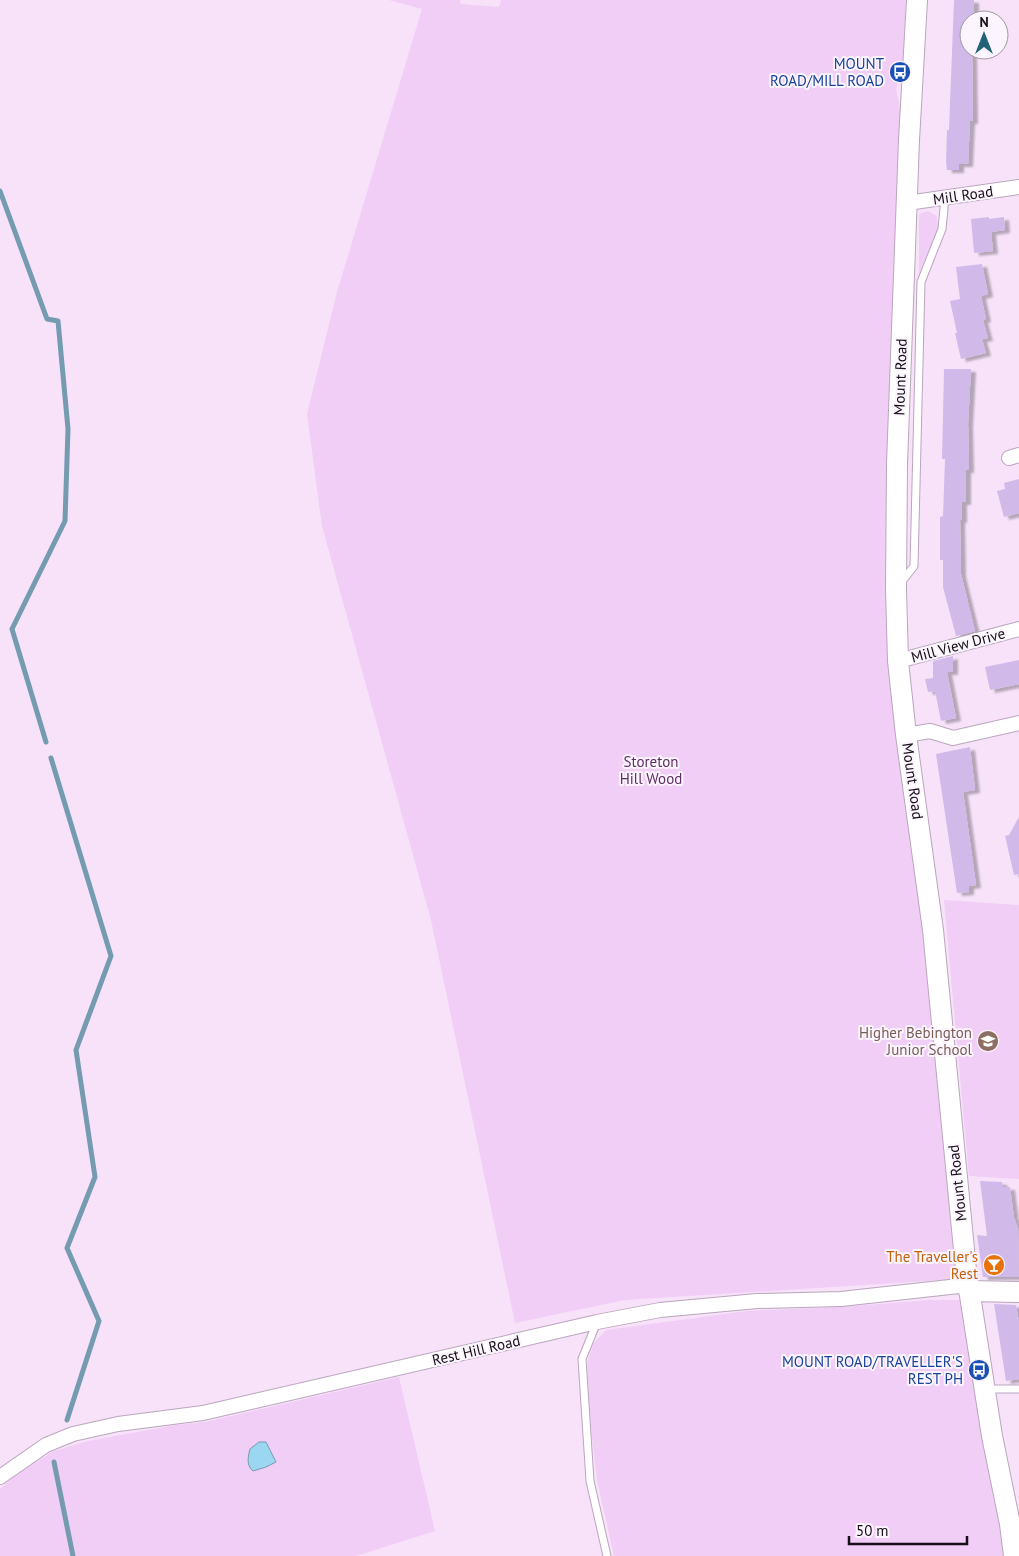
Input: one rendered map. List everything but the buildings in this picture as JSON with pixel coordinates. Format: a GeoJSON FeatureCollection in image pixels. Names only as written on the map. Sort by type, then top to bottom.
{"type":"FeatureCollection","features":[{"type":"Feature","properties":{"kind":"main road","name":"Mount Road"},"geometry":{"type":"LineString","coordinates":[[917,0],[897,464],[896,589],[898,661],[933,930],[953,1150],[975,1289],[985,1389],[1010,1524],[1014,1556]]}},
{"type":"Feature","properties":{"kind":"main road"},"geometry":{"type":"LineString","coordinates":[[975,1289],[1019,1292]]}},
{"type":"Feature","properties":{"kind":"street","name":"Mill Road"},"geometry":{"type":"LineString","coordinates":[[907,203],[1019,187]]}},
{"type":"Feature","properties":{"kind":"street","name":"Mill View Drive"},"geometry":{"type":"LineString","coordinates":[[898,661],[1019,629]]}},
{"type":"Feature","properties":{"kind":"street"},"geometry":{"type":"LineString","coordinates":[[906,734],[930,731],[953,738],[1019,723]]}},
{"type":"Feature","properties":{"kind":"street","name":"Rest Hill Road"},"geometry":{"type":"LineString","coordinates":[[0,1477],[46,1445],[73,1434],[118,1424],[203,1413],[597,1322],[669,1309],[757,1301],[841,1299],[975,1289]]}},
{"type":"Feature","properties":{"kind":"lane"},"geometry":{"type":"LineString","coordinates":[[896,589],[914,566],[921,282],[942,229],[945,198]]}},
{"type":"Feature","properties":{"kind":"lane"},"geometry":{"type":"LineString","coordinates":[[597,1322],[582,1359],[590,1481],[607,1556]]}},
{"type":"Feature","properties":{"kind":"lane"},"geometry":{"type":"LineString","coordinates":[[985,1389],[1019,1389]]}},
{"type":"Feature","properties":{"kind":"green space","name":"Storeton Hill Wood"},"geometry":{"type":"Polygon","coordinates":[[[389,0],[460,0],[461,4],[499,7],[501,0],[906,0],[903,60],[896,89],[900,109],[887,630],[927,958],[959,1279],[625,1300],[515,1323],[431,920],[322,526],[307,414],[337,292],[422,9],[389,0]]]}},
{"type":"Feature","properties":{"kind":"green space"},"geometry":{"type":"Polygon","coordinates":[[[928,211],[937,216],[938,229],[919,274],[919,214],[928,211]]]}},
{"type":"Feature","properties":{"kind":"green space","name":"Higher Bebington Junior School"},"geometry":{"type":"Polygon","coordinates":[[[944,900],[1019,905],[1019,1179],[969,1176],[944,900]]]}},
{"type":"Feature","properties":{"kind":"green space"},"geometry":{"type":"Polygon","coordinates":[[[929,1300],[963,1300],[1004,1556],[614,1556],[597,1480],[590,1420],[587,1363],[593,1344],[606,1330],[747,1311],[841,1307],[929,1300]]]}},
{"type":"Feature","properties":{"kind":"green space"},"geometry":{"type":"Polygon","coordinates":[[[399,1377],[435,1531],[356,1556],[0,1556],[0,1489],[15,1475],[54,1451],[88,1441],[176,1425],[205,1422],[399,1377]]]}},
{"type":"Feature","properties":{"kind":"water"},"geometry":{"type":"Polygon","coordinates":[[[259,1442],[266,1442],[276,1462],[253,1471],[248,1464],[250,1449],[259,1442]]]}},
{"type":"Feature","properties":{"kind":"waterway"},"geometry":{"type":"LineString","coordinates":[[0,191],[47,319],[58,321],[68,429],[65,521],[12,629],[46,742]]}},
{"type":"Feature","properties":{"kind":"waterway"},"geometry":{"type":"LineString","coordinates":[[51,758],[111,956],[76,1050],[95,1177],[67,1248],[99,1321],[67,1420]]}},
{"type":"Feature","properties":{"kind":"waterway"},"geometry":{"type":"LineString","coordinates":[[54,1462],[73,1556]]}},
{"type":"Feature","properties":{"kind":"place","name":"MOUNT ROAD/MILL ROAD"},"geometry":{"type":"Point","coordinates":[900,72]}},
{"type":"Feature","properties":{"kind":"place","name":"Higher Bebington Junior School"},"geometry":{"type":"Point","coordinates":[988,1041]}},
{"type":"Feature","properties":{"kind":"place","name":"The Traveller's Rest"},"geometry":{"type":"Point","coordinates":[994,1265]}},
{"type":"Feature","properties":{"kind":"place","name":"MOUNT ROAD/TRAVELLER'S REST PH"},"geometry":{"type":"Point","coordinates":[979,1370]}}]}
